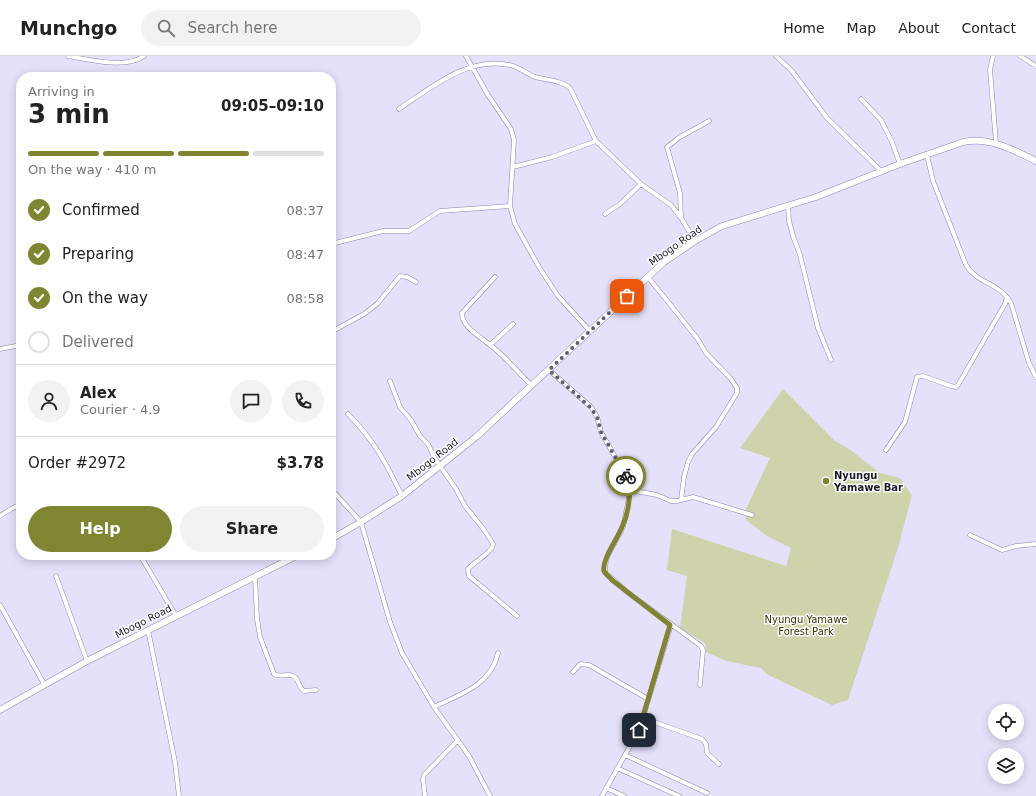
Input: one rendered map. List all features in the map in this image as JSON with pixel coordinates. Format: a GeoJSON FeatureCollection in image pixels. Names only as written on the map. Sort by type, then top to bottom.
{"type":"FeatureCollection","features":[{"type":"Feature","properties":{"kind":"main road","name":"Mbogo Road"},"geometry":{"type":"LineString","coordinates":[[336,536],[402,496],[440,466],[476,437],[664,262],[722,226],[816,197],[951,145],[974,140],[996,143],[1036,161]]}},
{"type":"Feature","properties":{"kind":"main road","name":"Mbogo Road"},"geometry":{"type":"LineString","coordinates":[[0,710],[87,661],[288,560]]}},
{"type":"Feature","properties":{"kind":"street"},"geometry":{"type":"LineString","coordinates":[[68,56],[122,63],[137,61],[144,56]]}},
{"type":"Feature","properties":{"kind":"street"},"geometry":{"type":"LineString","coordinates":[[466,56],[512,131],[514,140],[510,206],[515,224],[539,267],[558,296],[590,331]]}},
{"type":"Feature","properties":{"kind":"street"},"geometry":{"type":"LineString","coordinates":[[776,56],[792,71],[827,118],[881,171]]}},
{"type":"Feature","properties":{"kind":"street"},"geometry":{"type":"LineString","coordinates":[[993,56],[990,70],[996,143]]}},
{"type":"Feature","properties":{"kind":"street"},"geometry":{"type":"LineString","coordinates":[[1020,56],[1036,66]]}},
{"type":"Feature","properties":{"kind":"street"},"geometry":{"type":"LineString","coordinates":[[399,109],[455,73],[472,67],[496,64],[512,66],[530,75],[568,86],[596,141],[641,184],[671,205],[681,218],[694,242]]}},
{"type":"Feature","properties":{"kind":"street"},"geometry":{"type":"LineString","coordinates":[[861,99],[881,120],[892,142],[900,164]]}},
{"type":"Feature","properties":{"kind":"street"},"geometry":{"type":"LineString","coordinates":[[681,218],[680,193],[667,147],[680,137],[709,120]]}},
{"type":"Feature","properties":{"kind":"street"},"geometry":{"type":"LineString","coordinates":[[513,167],[552,157],[596,141]]}},
{"type":"Feature","properties":{"kind":"street"},"geometry":{"type":"LineString","coordinates":[[927,155],[933,181],[966,265],[971,273],[981,280],[998,288],[1011,303],[1029,363],[1036,377]]}},
{"type":"Feature","properties":{"kind":"street"},"geometry":{"type":"LineString","coordinates":[[605,214],[620,204],[641,184]]}},
{"type":"Feature","properties":{"kind":"street"},"geometry":{"type":"LineString","coordinates":[[788,205],[792,236],[802,262],[818,328],[831,360]]}},
{"type":"Feature","properties":{"kind":"street"},"geometry":{"type":"LineString","coordinates":[[336,243],[383,231],[409,231],[440,211],[510,206]]}},
{"type":"Feature","properties":{"kind":"street"},"geometry":{"type":"LineString","coordinates":[[336,329],[364,314],[377,304],[400,276],[416,282]]}},
{"type":"Feature","properties":{"kind":"street"},"geometry":{"type":"LineString","coordinates":[[495,277],[461,314],[463,319],[475,334],[490,345],[532,385]]}},
{"type":"Feature","properties":{"kind":"street"},"geometry":{"type":"LineString","coordinates":[[648,277],[697,338],[706,354],[731,379],[737,388],[737,393],[716,427],[692,454],[688,462],[684,477],[681,500]]}},
{"type":"Feature","properties":{"kind":"street"},"geometry":{"type":"LineString","coordinates":[[886,450],[905,422],[917,377],[923,376],[956,387],[1005,304],[1007,297]]}},
{"type":"Feature","properties":{"kind":"street"},"geometry":{"type":"LineString","coordinates":[[490,345],[513,324]]}},
{"type":"Feature","properties":{"kind":"street"},"geometry":{"type":"LineString","coordinates":[[0,350],[16,346]]}},
{"type":"Feature","properties":{"kind":"street"},"geometry":{"type":"LineString","coordinates":[[549,370],[595,413],[599,421],[601,432],[627,478],[630,496],[623,527],[607,557],[604,567],[605,572],[612,580],[702,648],[700,685]]}},
{"type":"Feature","properties":{"kind":"street"},"geometry":{"type":"LineString","coordinates":[[390,381],[397,403],[411,420],[420,436],[428,444],[434,457],[493,544],[491,550],[473,563],[468,569],[469,576],[517,616]]}},
{"type":"Feature","properties":{"kind":"street"},"geometry":{"type":"LineString","coordinates":[[348,414],[371,439],[382,456],[402,496]]}},
{"type":"Feature","properties":{"kind":"street"},"geometry":{"type":"LineString","coordinates":[[630,490],[657,495],[671,501],[693,497],[752,515]]}},
{"type":"Feature","properties":{"kind":"street"},"geometry":{"type":"LineString","coordinates":[[336,494],[361,522],[396,640],[410,668],[434,707],[458,740],[490,796]]}},
{"type":"Feature","properties":{"kind":"street"},"geometry":{"type":"LineString","coordinates":[[0,516],[16,506]]}},
{"type":"Feature","properties":{"kind":"street"},"geometry":{"type":"LineString","coordinates":[[970,535],[1002,550],[1016,546],[1036,544]]}},
{"type":"Feature","properties":{"kind":"street"},"geometry":{"type":"LineString","coordinates":[[143,560],[176,616]]}},
{"type":"Feature","properties":{"kind":"street"},"geometry":{"type":"LineString","coordinates":[[56,576],[87,661]]}},
{"type":"Feature","properties":{"kind":"street"},"geometry":{"type":"LineString","coordinates":[[255,576],[257,619],[260,637],[274,674],[278,676],[294,676],[297,680],[298,686],[304,691],[316,690]]}},
{"type":"Feature","properties":{"kind":"street"},"geometry":{"type":"LineString","coordinates":[[0,606],[44,684]]}},
{"type":"Feature","properties":{"kind":"street"},"geometry":{"type":"LineString","coordinates":[[602,796],[639,730],[670,625]]}},
{"type":"Feature","properties":{"kind":"street"},"geometry":{"type":"LineString","coordinates":[[148,630],[174,762],[179,796]]}},
{"type":"Feature","properties":{"kind":"street"},"geometry":{"type":"LineString","coordinates":[[434,707],[475,687],[490,673],[496,664],[498,653]]}},
{"type":"Feature","properties":{"kind":"street"},"geometry":{"type":"LineString","coordinates":[[573,672],[580,664],[589,664],[648,699]]}},
{"type":"Feature","properties":{"kind":"street"},"geometry":{"type":"LineString","coordinates":[[643,718],[702,739],[706,744],[707,753],[719,764]]}},
{"type":"Feature","properties":{"kind":"street"},"geometry":{"type":"LineString","coordinates":[[425,796],[424,775],[458,740]]}},
{"type":"Feature","properties":{"kind":"street"},"geometry":{"type":"LineString","coordinates":[[625,755],[707,793]]}},
{"type":"Feature","properties":{"kind":"street"},"geometry":{"type":"LineString","coordinates":[[618,768],[679,796]]}},
{"type":"Feature","properties":{"kind":"street"},"geometry":{"type":"LineString","coordinates":[[606,788],[624,796]]}},
{"type":"Feature","properties":{"kind":"green space","name":"Nyungu Yamawe Forest Park"},"geometry":{"type":"Polygon","coordinates":[[[783,389],[835,441],[849,449],[880,473],[900,478],[912,495],[898,548],[848,700],[832,705],[768,675],[761,668],[726,661],[706,652],[705,643],[680,628],[687,576],[667,570],[672,529],[786,566],[791,548],[767,536],[746,520],[745,511],[770,458],[740,448],[783,389]]]}},
{"type":"Feature","properties":{"kind":"way so far"},"geometry":{"type":"LineString","coordinates":[[626,476],[601,432],[599,421],[595,413],[549,370],[627,296]]}},
{"type":"Feature","properties":{"kind":"place","name":"Nyungu Yamawe Bar"},"geometry":{"type":"Point","coordinates":[826,481]}},
{"type":"Feature","properties":{"kind":"route"},"geometry":{"type":"LineString","coordinates":[[626,476],[630,496],[623,527],[607,557],[604,570],[612,580],[670,625],[639,730]]}}]}
